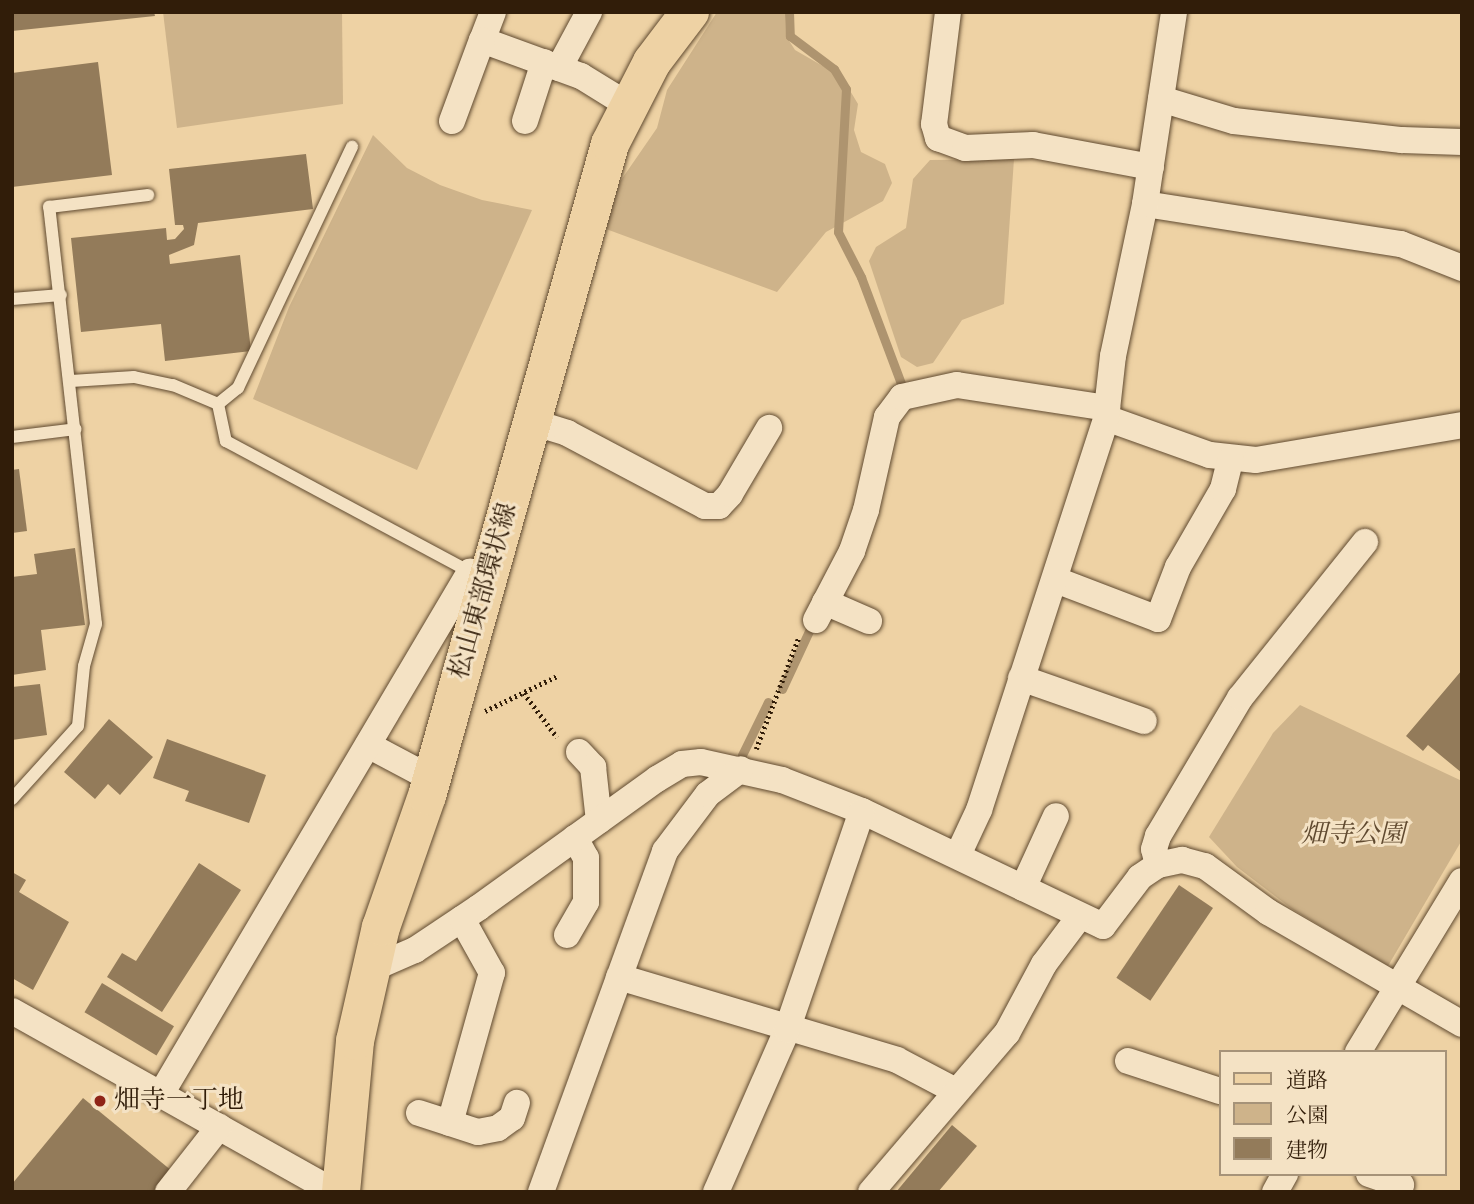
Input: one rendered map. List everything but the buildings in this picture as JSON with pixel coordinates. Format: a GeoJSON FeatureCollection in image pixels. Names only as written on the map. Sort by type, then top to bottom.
{"type":"FeatureCollection","features":[{"type":"Feature","properties":{"kind":"main road","name":"松山東部環状線"},"geometry":{"type":"LineString","coordinates":[[341,1192],[345,1108],[371,969],[449,718],[478,577],[532,422],[610,144],[652,62],[690,12]]}},
{"type":"Feature","properties":{"kind":"street"},"geometry":{"type":"LineString","coordinates":[[452,121],[494,12]]}},
{"type":"Feature","properties":{"kind":"street"},"geometry":{"type":"LineString","coordinates":[[525,121],[552,65],[589,12]]}},
{"type":"Feature","properties":{"kind":"street"},"geometry":{"type":"LineString","coordinates":[[948,12],[934,124],[938,138],[965,148],[1033,145],[1151,167]]}},
{"type":"Feature","properties":{"kind":"street"},"geometry":{"type":"LineString","coordinates":[[958,855],[979,810],[1056,580],[1106,413],[1113,356],[1145,205],[1174,12]]}},
{"type":"Feature","properties":{"kind":"street"},"geometry":{"type":"LineString","coordinates":[[482,40],[552,65],[628,106]]}},
{"type":"Feature","properties":{"kind":"street"},"geometry":{"type":"LineString","coordinates":[[1161,99],[1234,121],[1402,140],[1462,142]]}},
{"type":"Feature","properties":{"kind":"street"},"geometry":{"type":"LineString","coordinates":[[1145,205],[1401,244],[1462,268]]}},
{"type":"Feature","properties":{"kind":"street"},"geometry":{"type":"LineString","coordinates":[[869,621],[821,611],[866,510],[887,417],[902,397],[957,385],[1106,413],[1230,460],[1293,456],[1462,425]]}},
{"type":"Feature","properties":{"kind":"street"},"geometry":{"type":"LineString","coordinates":[[532,422],[567,433],[705,506],[719,506],[730,494],[769,428]]}},
{"type":"Feature","properties":{"kind":"street"},"geometry":{"type":"LineString","coordinates":[[1056,580],[1158,619],[1178,567],[1223,489],[1230,460]]}},
{"type":"Feature","properties":{"kind":"street"},"geometry":{"type":"LineString","coordinates":[[1158,865],[1154,849],[1158,836],[1240,698],[1334,564],[1365,542]]}},
{"type":"Feature","properties":{"kind":"street"},"geometry":{"type":"LineString","coordinates":[[160,1094],[368,745],[478,577]]}},
{"type":"Feature","properties":{"kind":"street"},"geometry":{"type":"LineString","coordinates":[[1021,678],[1144,721]]}},
{"type":"Feature","properties":{"kind":"street"},"geometry":{"type":"LineString","coordinates":[[368,745],[432,779]]}},
{"type":"Feature","properties":{"kind":"street"},"geometry":{"type":"LineString","coordinates":[[579,752],[593,767],[599,821]]}},
{"type":"Feature","properties":{"kind":"street"},"geometry":{"type":"LineString","coordinates":[[371,969],[415,950],[682,764],[701,762],[741,769],[862,811],[1103,926],[1140,877],[1158,865],[1182,860],[1205,866],[1268,912],[1396,989],[1462,1024]]}},
{"type":"Feature","properties":{"kind":"street"},"geometry":{"type":"LineString","coordinates":[[541,1192],[664,851],[700,802],[741,769]]}},
{"type":"Feature","properties":{"kind":"street"},"geometry":{"type":"LineString","coordinates":[[716,1192],[787,1030],[862,811]]}},
{"type":"Feature","properties":{"kind":"street"},"geometry":{"type":"LineString","coordinates":[[1023,888],[1056,816]]}},
{"type":"Feature","properties":{"kind":"street"},"geometry":{"type":"LineString","coordinates":[[567,935],[586,902],[586,858],[575,838]]}},
{"type":"Feature","properties":{"kind":"street"},"geometry":{"type":"LineString","coordinates":[[1359,1050],[1462,881]]}},
{"type":"Feature","properties":{"kind":"street"},"geometry":{"type":"LineString","coordinates":[[871,1192],[1007,1032],[1044,964],[1080,916]]}},
{"type":"Feature","properties":{"kind":"street"},"geometry":{"type":"LineString","coordinates":[[450,1123],[492,973],[462,919]]}},
{"type":"Feature","properties":{"kind":"street"},"geometry":{"type":"LineString","coordinates":[[619,977],[787,1030],[897,1060],[956,1091]]}},
{"type":"Feature","properties":{"kind":"street"},"geometry":{"type":"LineString","coordinates":[[12,1011],[334,1192]]}},
{"type":"Feature","properties":{"kind":"street"},"geometry":{"type":"LineString","coordinates":[[1128,1061],[1218,1090]]}},
{"type":"Feature","properties":{"kind":"street"},"geometry":{"type":"LineString","coordinates":[[419,1113],[478,1132],[498,1128],[512,1118],[517,1103]]}},
{"type":"Feature","properties":{"kind":"street"},"geometry":{"type":"LineString","coordinates":[[168,1192],[219,1127]]}},
{"type":"Feature","properties":{"kind":"street"},"geometry":{"type":"LineString","coordinates":[[1275,1192],[1284,1176]]}},
{"type":"Feature","properties":{"kind":"street"},"geometry":{"type":"LineString","coordinates":[[1375,1176],[1401,1185]]}},
{"type":"Feature","properties":{"kind":"lane"},"geometry":{"type":"LineString","coordinates":[[218,404],[238,388],[352,147]]}},
{"type":"Feature","properties":{"kind":"lane"},"geometry":{"type":"LineString","coordinates":[[12,799],[78,726],[84,666],[96,624],[71,381],[49,207],[148,195]]}},
{"type":"Feature","properties":{"kind":"lane"},"geometry":{"type":"LineString","coordinates":[[12,299],[61,295]]}},
{"type":"Feature","properties":{"kind":"lane"},"geometry":{"type":"LineString","coordinates":[[71,381],[134,377],[173,385],[218,404]]}},
{"type":"Feature","properties":{"kind":"lane"},"geometry":{"type":"LineString","coordinates":[[218,404],[226,441],[478,577]]}},
{"type":"Feature","properties":{"kind":"lane"},"geometry":{"type":"LineString","coordinates":[[12,437],[76,429]]}},
{"type":"Feature","properties":{"kind":"path"},"geometry":{"type":"LineString","coordinates":[[741,769],[752,758],[803,627],[821,611]]}},
{"type":"Feature","properties":{"kind":"path"},"geometry":{"type":"LineString","coordinates":[[449,718],[474,719],[499,702],[559,675]]}},
{"type":"Feature","properties":{"kind":"path"},"geometry":{"type":"LineString","coordinates":[[524,693],[545,725],[579,752]]}},
{"type":"Feature","properties":{"kind":"green space"},"geometry":{"type":"Polygon","coordinates":[[[163,12],[342,12],[343,104],[177,128],[163,12]]]}},
{"type":"Feature","properties":{"kind":"green space"},"geometry":{"type":"Polygon","coordinates":[[[717,12],[785,12],[786,36],[795,50],[835,73],[849,89],[858,104],[854,130],[861,152],[885,164],[892,183],[883,201],[826,232],[777,292],[606,229],[617,186],[657,128],[667,90],[717,12]]]}},
{"type":"Feature","properties":{"kind":"green space"},"geometry":{"type":"Polygon","coordinates":[[[373,135],[407,168],[440,185],[482,200],[532,210],[417,470],[253,399],[289,307],[373,135]]]}},
{"type":"Feature","properties":{"kind":"green space"},"geometry":{"type":"Polygon","coordinates":[[[1014,159],[1004,304],[962,320],[933,363],[917,367],[901,357],[869,261],[876,247],[906,228],[913,179],[930,160],[1014,159]]]}},
{"type":"Feature","properties":{"kind":"green space","name":"畑寺公園"},"geometry":{"type":"Polygon","coordinates":[[[1300,705],[1462,781],[1462,840],[1388,966],[1292,909],[1237,867],[1209,837],[1273,733],[1300,705]]]}},
{"type":"Feature","properties":{"kind":"waterway"},"geometry":{"type":"LineString","coordinates":[[789,12],[790,36],[834,69],[846,89],[838,232],[861,277],[902,386]]}},
{"type":"Feature","properties":{"kind":"waterway"},"geometry":{"type":"LineString","coordinates":[[782,689],[810,629]]}},
{"type":"Feature","properties":{"kind":"waterway"},"geometry":{"type":"LineString","coordinates":[[742,755],[768,702]]}},
{"type":"Feature","properties":{"kind":"place","name":"畑寺一丁地"},"geometry":{"type":"Point","coordinates":[100,1101]}}]}
